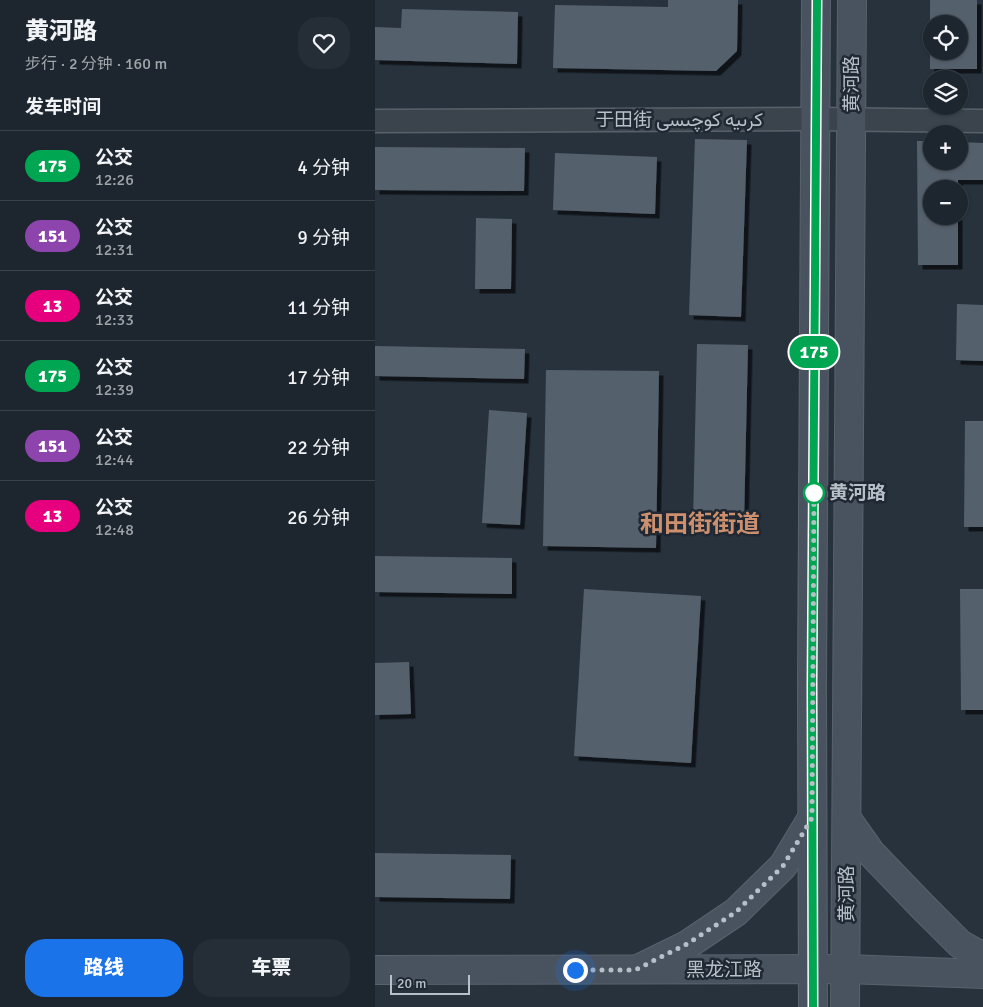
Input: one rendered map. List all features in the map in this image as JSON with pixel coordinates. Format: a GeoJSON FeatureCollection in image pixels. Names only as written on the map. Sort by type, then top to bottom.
{"type":"FeatureCollection","features":[{"type":"Feature","properties":{"kind":"main road","name":"黄河路"},"geometry":{"type":"LineString","coordinates":[[813,1007],[812,818],[817,0]]}},
{"type":"Feature","properties":{"kind":"main road","name":"黄河路"},"geometry":{"type":"LineString","coordinates":[[845,1007],[852,0]]}},
{"type":"Feature","properties":{"kind":"main road"},"geometry":{"type":"LineString","coordinates":[[635,970],[687,944],[736,912],[783,866],[812,818]]}},
{"type":"Feature","properties":{"kind":"main road"},"geometry":{"type":"LineString","coordinates":[[847,818],[871,852],[935,919],[960,944],[983,958]]}},
{"type":"Feature","properties":{"kind":"main road","name":"黑龙江路"},"geometry":{"type":"LineString","coordinates":[[375,970],[846,969],[983,974]]}},
{"type":"Feature","properties":{"kind":"street","name":"于田街 كرىيە كوچىسى"},"geometry":{"type":"LineString","coordinates":[[375,122],[815,119],[983,121]]}},
{"type":"Feature","properties":{"kind":"building"},"geometry":{"type":"Polygon","coordinates":[[[668,0],[738,0],[737,51],[716,71],[553,68],[555,5],[668,7],[668,0]]]}},
{"type":"Feature","properties":{"kind":"building"},"geometry":{"type":"Polygon","coordinates":[[[930,0],[977,0],[977,69],[930,69],[930,60],[968,60],[968,15],[930,15],[930,0]]]}},
{"type":"Feature","properties":{"kind":"building"},"geometry":{"type":"Polygon","coordinates":[[[402,9],[518,12],[517,64],[375,60],[375,27],[401,28],[402,9]]]}},
{"type":"Feature","properties":{"kind":"building"},"geometry":{"type":"Polygon","coordinates":[[[695,139],[747,140],[741,317],[689,315],[695,139]]]}},
{"type":"Feature","properties":{"kind":"building"},"geometry":{"type":"Polygon","coordinates":[[[917,141],[923,141],[923,170],[968,170],[968,142],[983,143],[983,180],[923,180],[923,225],[958,225],[958,265],[918,265],[917,141]]]}},
{"type":"Feature","properties":{"kind":"building"},"geometry":{"type":"Polygon","coordinates":[[[375,147],[525,148],[524,191],[375,190],[375,147]]]}},
{"type":"Feature","properties":{"kind":"building"},"geometry":{"type":"Polygon","coordinates":[[[555,153],[657,157],[655,214],[553,210],[555,153]]]}},
{"type":"Feature","properties":{"kind":"building"},"geometry":{"type":"Polygon","coordinates":[[[476,218],[512,219],[511,289],[475,289],[476,218]]]}},
{"type":"Feature","properties":{"kind":"building"},"geometry":{"type":"Polygon","coordinates":[[[957,304],[983,305],[983,361],[956,360],[957,304]]]}},
{"type":"Feature","properties":{"kind":"building"},"geometry":{"type":"Polygon","coordinates":[[[697,344],[748,345],[744,523],[693,522],[697,344]]]}},
{"type":"Feature","properties":{"kind":"building"},"geometry":{"type":"Polygon","coordinates":[[[375,346],[525,349],[524,379],[375,376],[375,346]]]}},
{"type":"Feature","properties":{"kind":"building"},"geometry":{"type":"Polygon","coordinates":[[[546,370],[659,371],[656,548],[543,546],[546,370]]]}},
{"type":"Feature","properties":{"kind":"building"},"geometry":{"type":"Polygon","coordinates":[[[489,410],[527,413],[520,525],[482,523],[489,410]]]}},
{"type":"Feature","properties":{"kind":"building"},"geometry":{"type":"Polygon","coordinates":[[[965,421],[983,421],[983,527],[964,527],[965,421]]]}},
{"type":"Feature","properties":{"kind":"building"},"geometry":{"type":"Polygon","coordinates":[[[375,556],[512,558],[512,594],[375,592],[375,556]]]}},
{"type":"Feature","properties":{"kind":"building"},"geometry":{"type":"Polygon","coordinates":[[[584,589],[701,596],[691,763],[574,756],[584,589]]]}},
{"type":"Feature","properties":{"kind":"building"},"geometry":{"type":"Polygon","coordinates":[[[960,589],[983,589],[983,710],[961,710],[960,589]]]}},
{"type":"Feature","properties":{"kind":"building"},"geometry":{"type":"Polygon","coordinates":[[[409,662],[411,714],[375,715],[375,663],[409,662]]]}},
{"type":"Feature","properties":{"kind":"building"},"geometry":{"type":"Polygon","coordinates":[[[375,853],[511,855],[510,899],[375,897],[375,853]]]}},
{"type":"Feature","properties":{"kind":"bus line","name":"175"},"geometry":{"type":"LineString","coordinates":[[813,1007],[812,686],[817,0]]}},
{"type":"Feature","properties":{"kind":"place","name":"黄河路"},"geometry":{"type":"Point","coordinates":[814,493]}},
{"type":"Feature","properties":{"kind":"district","name":"和田街街道"},"geometry":{"type":"Point","coordinates":[700,524]}},
{"type":"Feature","properties":{"kind":"route"},"geometry":{"type":"LineString","coordinates":[[575,970],[635,970],[687,944],[736,912],[783,866],[812,818],[814,493]]}}]}
